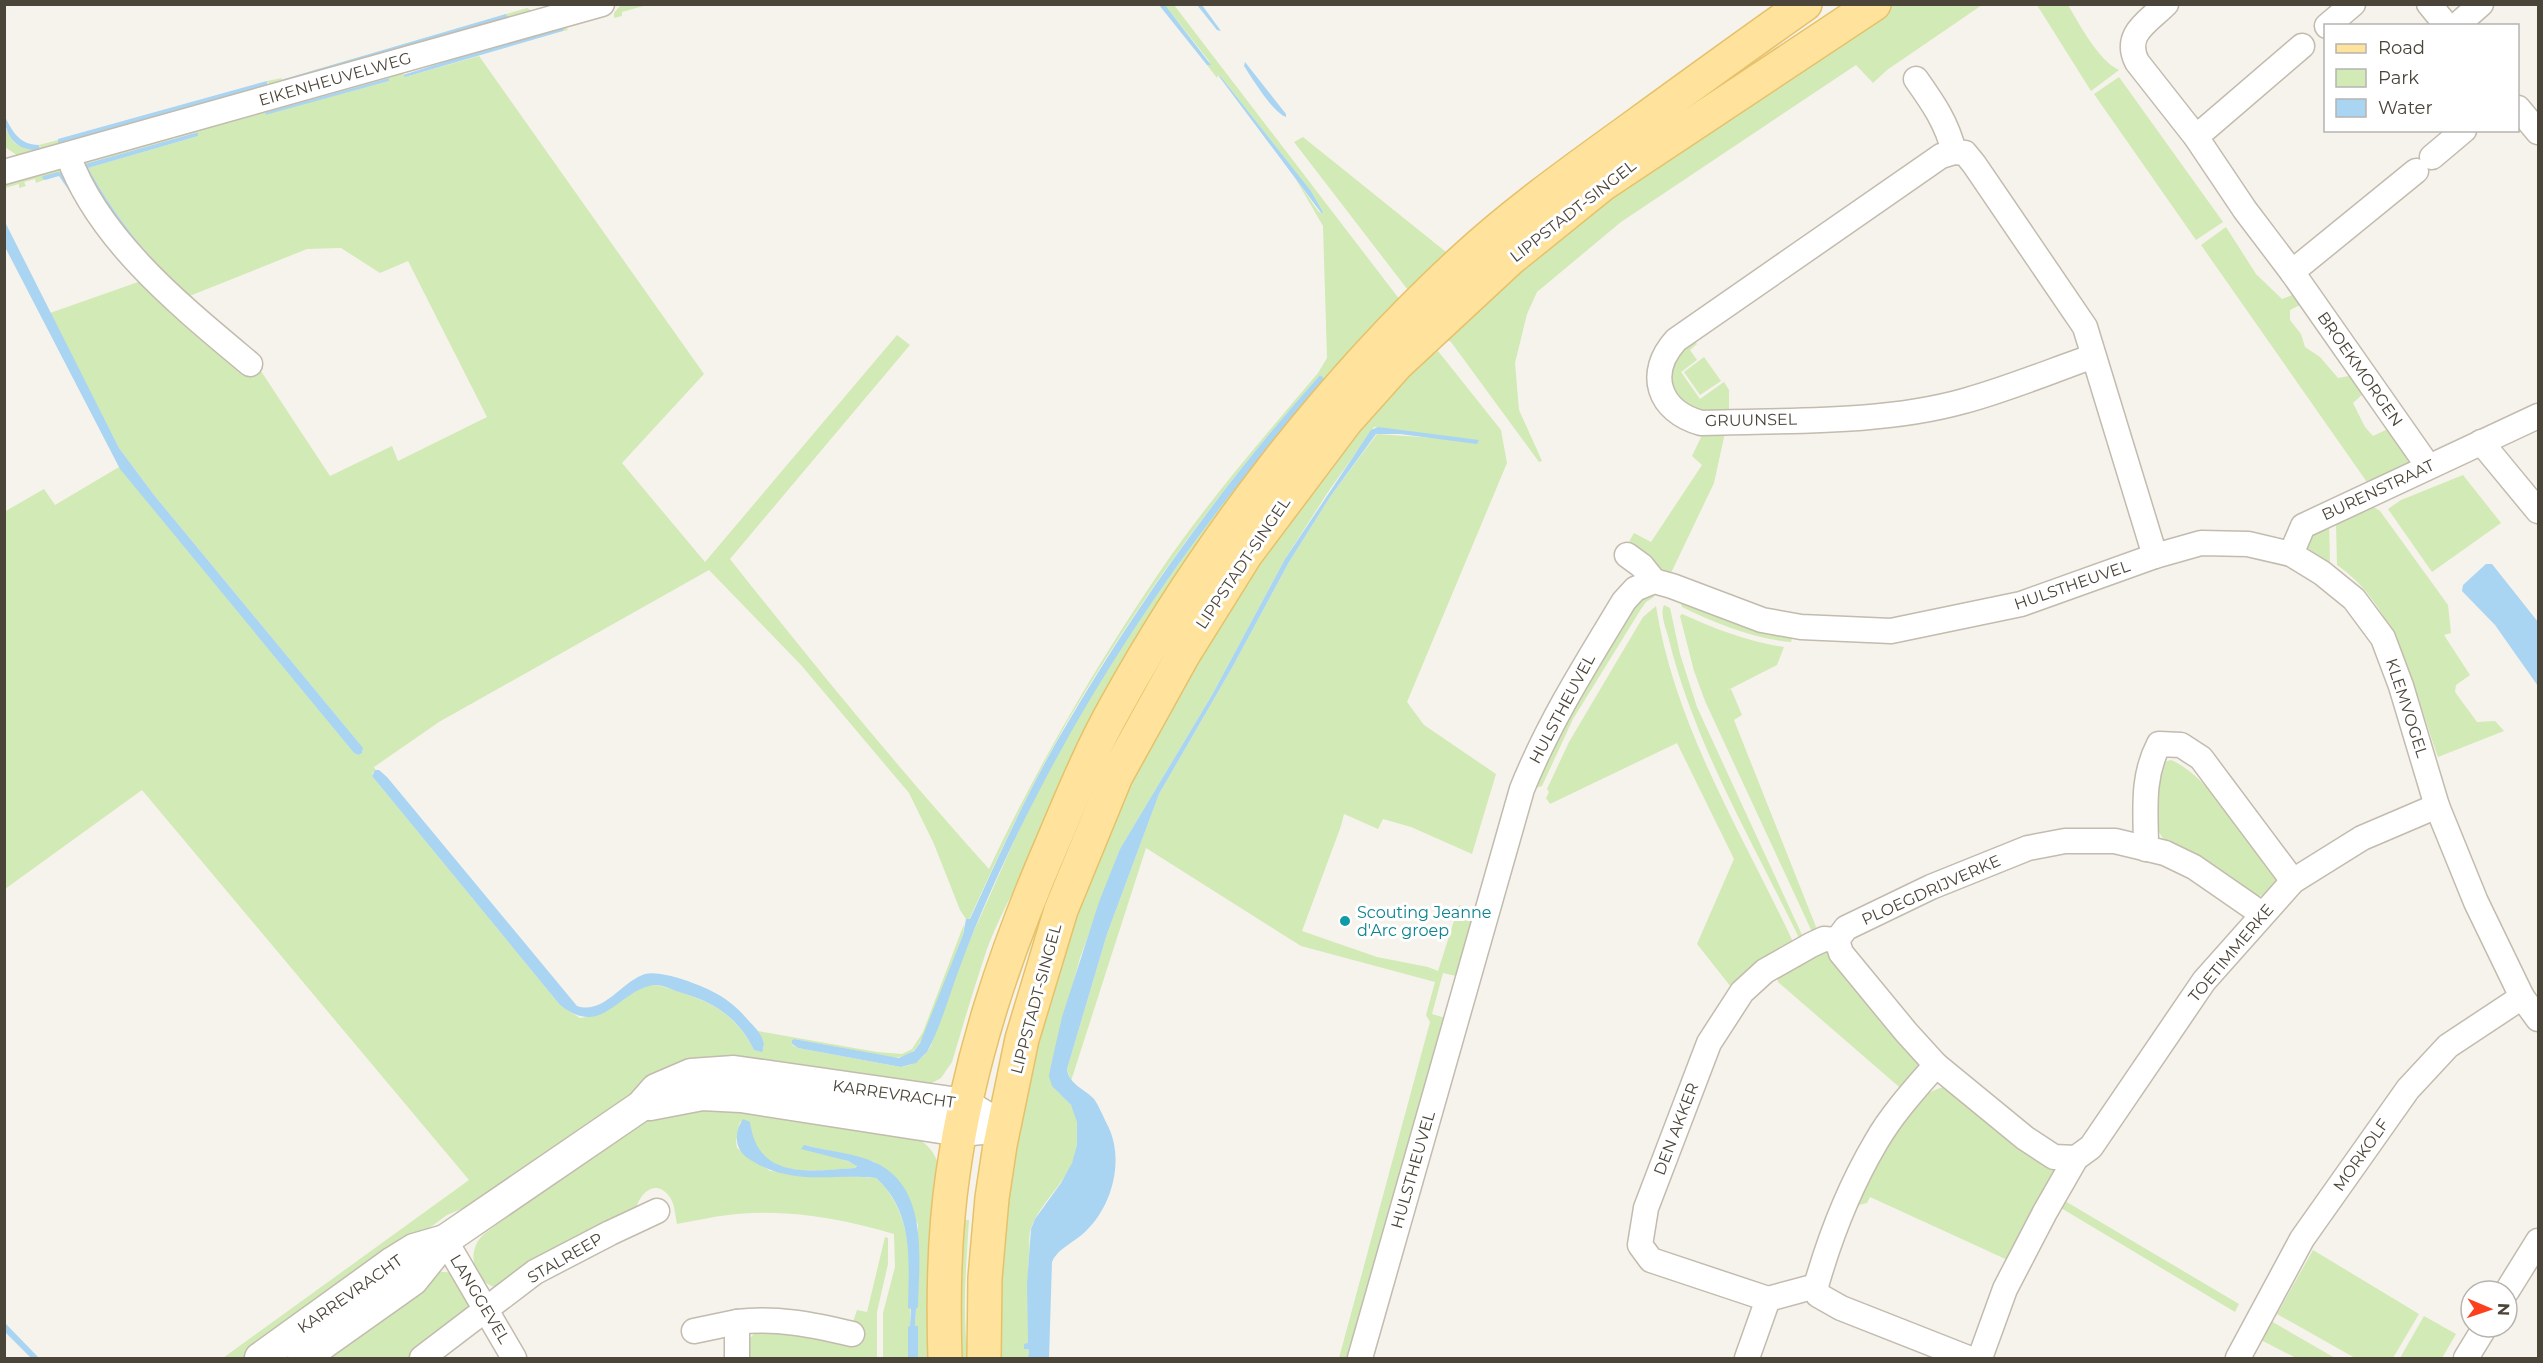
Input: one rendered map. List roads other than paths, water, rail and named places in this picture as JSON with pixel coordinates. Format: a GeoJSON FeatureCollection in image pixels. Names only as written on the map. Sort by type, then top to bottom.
{"type":"FeatureCollection","features":[{"type":"Feature","properties":{"kind":"main road","name":"LIPPSTADT-SINGEL"},"geometry":{"type":"LineString","coordinates":[[945,1359],[944,1302],[948,1218],[962,1117],[987,1014],[1012,941],[1093,749],[1140,665],[1213,551],[1250,500],[1365,359],[1462,261],[1529,203],[1805,4]]}},
{"type":"Feature","properties":{"kind":"main road","name":"LIPPSTADT-SINGEL"},"geometry":{"type":"LineString","coordinates":[[984,1359],[985,1278],[991,1210],[1003,1127],[1022,1039],[1051,940],[1075,870],[1116,776],[1183,655],[1246,554],[1312,464],[1397,364],[1510,259],[1603,184],[1874,4]]}},
{"type":"Feature","properties":{"kind":"street","name":"EIKENHEUVELWEG"},"geometry":{"type":"LineString","coordinates":[[4,172],[602,4]]}},
{"type":"Feature","properties":{"kind":"street","name":"BROEKMORGEN"},"geometry":{"type":"LineString","coordinates":[[2166,4],[2134,38],[2132,51],[2137,62],[2196,137],[2245,210],[2292,272],[2428,466]]}},
{"type":"Feature","properties":{"kind":"street"},"geometry":{"type":"LineString","coordinates":[[2329,24],[2353,4]]}},
{"type":"Feature","properties":{"kind":"street"},"geometry":{"type":"LineString","coordinates":[[2429,4],[2445,24]]}},
{"type":"Feature","properties":{"kind":"street"},"geometry":{"type":"LineString","coordinates":[[2458,24],[2481,4]]}},
{"type":"Feature","properties":{"kind":"street"},"geometry":{"type":"LineString","coordinates":[[2196,137],[2318,33]]}},
{"type":"Feature","properties":{"kind":"street"},"geometry":{"type":"LineString","coordinates":[[1916,79],[1938,109],[1949,131],[1954,152],[1965,153],[1974,164],[2085,327],[2155,556]]}},
{"type":"Feature","properties":{"kind":"street"},"geometry":{"type":"LineString","coordinates":[[2519,110],[2538,132]]}},
{"type":"Feature","properties":{"kind":"street"},"geometry":{"type":"LineString","coordinates":[[2292,272],[2462,132]]}},
{"type":"Feature","properties":{"kind":"street","name":"GRUUNSEL"},"geometry":{"type":"LineString","coordinates":[[1954,152],[1941,156],[1676,340],[1665,351],[1660,366],[1659,382],[1664,397],[1673,410],[1701,423],[1862,417],[1914,411],[1964,401],[2094,356]]}},
{"type":"Feature","properties":{"kind":"street"},"geometry":{"type":"LineString","coordinates":[[68,155],[91,202],[115,236],[184,307],[250,364]]}},
{"type":"Feature","properties":{"kind":"street","name":"BURENSTRAAT"},"geometry":{"type":"LineString","coordinates":[[2291,554],[2303,525],[2538,416]]}},
{"type":"Feature","properties":{"kind":"street"},"geometry":{"type":"LineString","coordinates":[[2481,442],[2538,511]]}},
{"type":"Feature","properties":{"kind":"street","name":"KLEMVOGEL"},"geometry":{"type":"LineString","coordinates":[[2155,556],[2201,543],[2248,544],[2291,554],[2322,573],[2354,599],[2383,638],[2401,686],[2437,806],[2476,902],[2522,997],[2538,1019]]}},
{"type":"Feature","properties":{"kind":"street"},"geometry":{"type":"LineString","coordinates":[[1627,555],[1642,566],[1654,581]]}},
{"type":"Feature","properties":{"kind":"street","name":"HULSTHEUVEL"},"geometry":{"type":"LineString","coordinates":[[1360,1359],[1522,789],[1539,745],[1563,702],[1624,601],[1635,589],[1654,581],[1762,620],[1800,627],[1891,631],[2021,604],[2155,556]]}},
{"type":"Feature","properties":{"kind":"street"},"geometry":{"type":"LineString","coordinates":[[2146,849],[2145,782],[2151,759],[2159,744],[2181,745],[2200,758],[2293,881]]}},
{"type":"Feature","properties":{"kind":"street","name":"TOETIMMERKE"},"geometry":{"type":"LineString","coordinates":[[2076,1158],[2091,1147],[2204,981],[2293,881],[2362,838],[2437,806]]}},
{"type":"Feature","properties":{"kind":"street","name":"PLOEGDRIJVERKE"},"geometry":{"type":"LineString","coordinates":[[1837,940],[1846,928],[1931,887],[2028,848],[2065,841],[2115,841],[2165,853],[2194,867],[2262,914]]}},
{"type":"Feature","properties":{"kind":"street","name":"DEN AKKER"},"geometry":{"type":"LineString","coordinates":[[1768,1299],[1652,1260],[1640,1245],[1646,1208],[1709,1043],[1742,992],[1765,971],[1811,945],[1824,939],[1837,940]]}},
{"type":"Feature","properties":{"kind":"street"},"geometry":{"type":"LineString","coordinates":[[1837,940],[1841,953],[1936,1065],[2025,1138],[2054,1157],[2076,1158],[2045,1212],[2006,1289],[1980,1359]]}},
{"type":"Feature","properties":{"kind":"street","name":"MORKOLF"},"geometry":{"type":"LineString","coordinates":[[2246,1356],[2302,1239],[2408,1089],[2448,1046],[2522,997]]}},
{"type":"Feature","properties":{"kind":"street"},"geometry":{"type":"LineString","coordinates":[[1936,1065],[1907,1098],[1877,1140],[1851,1189],[1816,1286],[1818,1295],[1841,1308],[1968,1359]]}},
{"type":"Feature","properties":{"kind":"street","name":"KARREVRACHT"},"geometry":{"type":"LineString","coordinates":[[303,1359],[413,1280],[445,1240],[641,1106],[656,1089],[691,1074],[717,1071],[773,1076],[1003,1127]]}},
{"type":"Feature","properties":{"kind":"street","name":"STALREEP"},"geometry":{"type":"LineString","coordinates":[[422,1359],[536,1272],[609,1233],[657,1211]]}},
{"type":"Feature","properties":{"kind":"street","name":"KARREVRACHT"},"geometry":{"type":"LineString","coordinates":[[260,1359],[393,1262],[414,1249],[445,1240]]}},
{"type":"Feature","properties":{"kind":"street","name":"LANGGEVEL"},"geometry":{"type":"LineString","coordinates":[[445,1240],[514,1359]]}},
{"type":"Feature","properties":{"kind":"street"},"geometry":{"type":"LineString","coordinates":[[2514,1279],[2538,1241]]}},
{"type":"Feature","properties":{"kind":"street"},"geometry":{"type":"LineString","coordinates":[[1747,1359],[1768,1299],[1816,1286]]}},
{"type":"Feature","properties":{"kind":"street"},"geometry":{"type":"LineString","coordinates":[[693,1331],[760,1319],[791,1322],[852,1334]]}},
{"type":"Feature","properties":{"kind":"street"},"geometry":{"type":"LineString","coordinates":[[737,1322],[737,1359]]}},
{"type":"Feature","properties":{"kind":"street"},"geometry":{"type":"LineString","coordinates":[[2466,1359],[2478,1339]]}},
{"type":"Feature","properties":{"kind":"water"},"geometry":{"type":"Polygon","coordinates":[[[1159,5],[1165,5],[1211,65],[1207,65],[1159,5]]]}},
{"type":"Feature","properties":{"kind":"water"},"geometry":{"type":"Polygon","coordinates":[[[1197,5],[1202,5],[1221,31],[1217,30],[1197,5]]]}},
{"type":"Feature","properties":{"kind":"water"},"geometry":{"type":"Polygon","coordinates":[[[506,14],[508,19],[287,81],[281,80],[506,14]]]}},
{"type":"Feature","properties":{"kind":"water"},"geometry":{"type":"Polygon","coordinates":[[[564,28],[563,31],[405,77],[403,75],[504,43],[564,28]]]}},
{"type":"Feature","properties":{"kind":"water"},"geometry":{"type":"Polygon","coordinates":[[[1245,62],[1286,117],[1275,109],[1263,94],[1244,66],[1245,62]]]}},
{"type":"Feature","properties":{"kind":"water"},"geometry":{"type":"Polygon","coordinates":[[[1218,75],[1311,191],[1322,214],[1218,75]]]}},
{"type":"Feature","properties":{"kind":"water"},"geometry":{"type":"Polygon","coordinates":[[[389,78],[389,81],[265,115],[266,112],[389,78]]]}},
{"type":"Feature","properties":{"kind":"water"},"geometry":{"type":"Polygon","coordinates":[[[267,81],[268,87],[58,144],[58,139],[267,81]]]}},
{"type":"Feature","properties":{"kind":"water"},"geometry":{"type":"Polygon","coordinates":[[[4,114],[17,136],[26,142],[39,145],[40,150],[24,148],[13,141],[7,129],[4,114]]]}},
{"type":"Feature","properties":{"kind":"water"},"geometry":{"type":"Polygon","coordinates":[[[198,133],[198,136],[88,168],[128,230],[177,286],[149,259],[112,215],[85,164],[198,133]]]}},
{"type":"Feature","properties":{"kind":"water"},"geometry":{"type":"Polygon","coordinates":[[[58,172],[62,173],[86,208],[83,211],[59,176],[45,180],[42,178],[58,172]]]}},
{"type":"Feature","properties":{"kind":"water"},"geometry":{"type":"Polygon","coordinates":[[[5,222],[119,448],[154,495],[363,748],[362,753],[358,755],[354,753],[120,469],[5,247],[5,222]]]}},
{"type":"Feature","properties":{"kind":"water"},"geometry":{"type":"Polygon","coordinates":[[[1320,375],[1326,380],[1280,433],[1193,543],[1115,659],[1078,719],[999,873],[927,1052],[916,1063],[901,1067],[798,1048],[792,1044],[794,1039],[899,1058],[914,1051],[920,1043],[963,935],[966,919],[970,919],[1040,771],[1067,724],[1124,632],[1185,543],[1250,458],[1320,375]]]}},
{"type":"Feature","properties":{"kind":"water"},"geometry":{"type":"Polygon","coordinates":[[[1378,427],[1479,440],[1477,444],[1400,434],[1376,434],[1330,497],[1289,562],[1233,666],[1159,794],[1107,934],[1067,1069],[1074,1083],[1094,1099],[1107,1124],[1115,1151],[1113,1181],[1103,1208],[1095,1220],[1082,1235],[1058,1253],[1052,1262],[1049,1358],[1028,1358],[1029,1349],[1024,1349],[1024,1344],[1028,1343],[1027,1284],[1031,1229],[1035,1219],[1061,1183],[1072,1163],[1077,1145],[1077,1122],[1071,1105],[1052,1086],[1049,1076],[1062,1017],[1099,902],[1120,849],[1212,695],[1285,559],[1371,430],[1378,427]]]}},
{"type":"Feature","properties":{"kind":"water"},"geometry":{"type":"Polygon","coordinates":[[[2486,564],[2492,564],[2538,622],[2538,686],[2495,625],[2462,591],[2463,585],[2486,564]]]}},
{"type":"Feature","properties":{"kind":"water"},"geometry":{"type":"Polygon","coordinates":[[[375,770],[379,770],[387,777],[577,1006],[596,1006],[645,974],[664,974],[712,991],[733,1005],[760,1034],[763,1043],[762,1052],[754,1050],[740,1027],[722,1011],[701,1000],[662,986],[652,985],[637,991],[597,1016],[586,1017],[574,1014],[560,1005],[372,776],[375,770]]]}},
{"type":"Feature","properties":{"kind":"water"},"geometry":{"type":"Polygon","coordinates":[[[743,1119],[750,1122],[755,1141],[763,1154],[775,1163],[804,1170],[855,1168],[857,1166],[848,1161],[801,1149],[804,1145],[850,1154],[876,1163],[893,1174],[905,1189],[913,1207],[919,1247],[918,1307],[915,1326],[918,1326],[918,1358],[908,1358],[908,1327],[910,1326],[911,1309],[908,1308],[907,1238],[897,1206],[888,1191],[876,1178],[796,1176],[765,1168],[744,1155],[738,1146],[738,1130],[743,1119]]]}},
{"type":"Feature","properties":{"kind":"water"},"geometry":{"type":"Polygon","coordinates":[[[4,1323],[39,1358],[31,1358],[5,1332],[4,1323]]]}},
{"type":"Feature","properties":{"kind":"place","name":"Scouting Jeanne d'Arc groep"},"geometry":{"type":"Point","coordinates":[1345,921]}}]}
